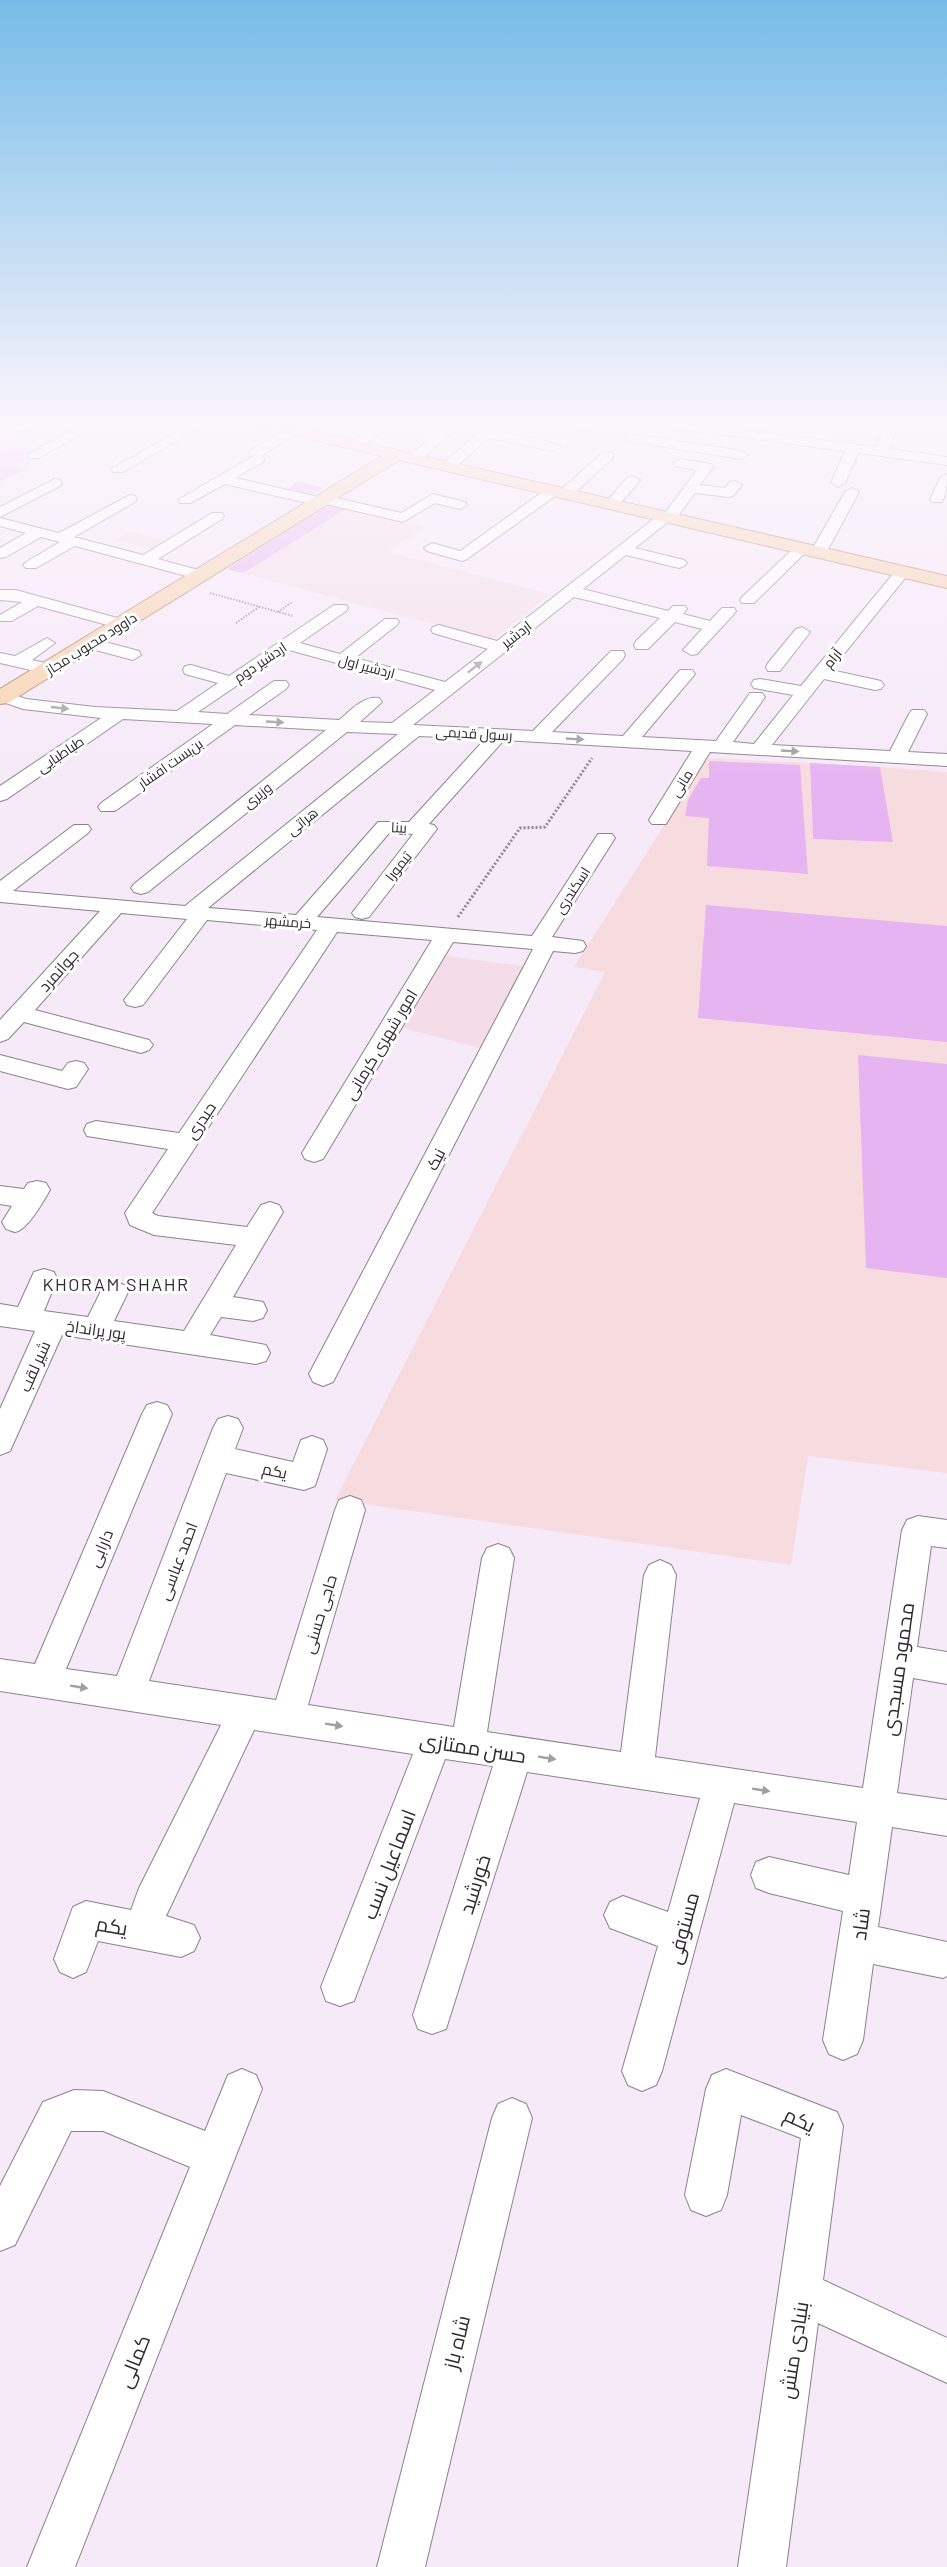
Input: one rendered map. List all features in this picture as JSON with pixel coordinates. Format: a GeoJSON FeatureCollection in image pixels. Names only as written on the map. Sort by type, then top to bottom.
{"type":"FeatureCollection","features":[{"type":"Feature","properties":{"kind":"main road","name":"داوود محبوب مجاز"},"geometry":{"type":"LineString","coordinates":[[1,696],[90,644],[251,544]]}},
{"type":"Feature","properties":{"kind":"main road"},"geometry":{"type":"LineString","coordinates":[[779,544],[947,582]]}},
{"type":"Feature","properties":{"kind":"street"},"geometry":{"type":"LineString","coordinates":[[1,554],[19,544]]}},
{"type":"Feature","properties":{"kind":"street"},"geometry":{"type":"LineString","coordinates":[[31,565],[60,544]]}},
{"type":"Feature","properties":{"kind":"street"},"geometry":{"type":"LineString","coordinates":[[85,544],[201,575]]}},
{"type":"Feature","properties":{"kind":"street"},"geometry":{"type":"LineString","coordinates":[[146,560],[172,544]]}},
{"type":"Feature","properties":{"kind":"street"},"geometry":{"type":"LineString","coordinates":[[432,548],[462,556],[481,544]]}},
{"type":"Feature","properties":{"kind":"street","name":"اردشیر"},"geometry":{"type":"LineString","coordinates":[[405,730],[447,688],[632,544]]}},
{"type":"Feature","properties":{"kind":"street"},"geometry":{"type":"LineString","coordinates":[[748,600],[810,551],[815,544]]}},
{"type":"Feature","properties":{"kind":"street"},"geometry":{"type":"LineString","coordinates":[[623,550],[679,563]]}},
{"type":"Feature","properties":{"kind":"street"},"geometry":{"type":"LineString","coordinates":[[663,579],[690,550]]}},
{"type":"Feature","properties":{"kind":"street","name":"آرام"},"geometry":{"type":"LineString","coordinates":[[763,744],[902,572]]}},
{"type":"Feature","properties":{"kind":"street"},"geometry":{"type":"LineString","coordinates":[[570,591],[675,613],[714,627]]}},
{"type":"Feature","properties":{"kind":"street"},"geometry":{"type":"LineString","coordinates":[[2,597],[16,595],[122,624]]}},
{"type":"Feature","properties":{"kind":"street"},"geometry":{"type":"LineString","coordinates":[[6,618],[35,601]]}},
{"type":"Feature","properties":{"kind":"street","name":"اردشیر دوم"},"geometry":{"type":"LineString","coordinates":[[180,717],[340,608]]}},
{"type":"Feature","properties":{"kind":"street"},"geometry":{"type":"LineString","coordinates":[[691,650],[728,611]]}},
{"type":"Feature","properties":{"kind":"street"},"geometry":{"type":"LineString","coordinates":[[642,645],[675,613]]}},
{"type":"Feature","properties":{"kind":"street"},"geometry":{"type":"LineString","coordinates":[[67,624],[83,614]]}},
{"type":"Feature","properties":{"kind":"street"},"geometry":{"type":"LineString","coordinates":[[342,660],[391,622]]}},
{"type":"Feature","properties":{"kind":"street"},"geometry":{"type":"LineString","coordinates":[[439,630],[500,647]]}},
{"type":"Feature","properties":{"kind":"street"},"geometry":{"type":"LineString","coordinates":[[774,667],[802,632]]}},
{"type":"Feature","properties":{"kind":"street"},"geometry":{"type":"LineString","coordinates":[[18,662],[47,643]]}},
{"type":"Feature","properties":{"kind":"street"},"geometry":{"type":"LineString","coordinates":[[90,644],[133,656]]}},
{"type":"Feature","properties":{"kind":"street","name":"اردشیر اول"},"geometry":{"type":"LineString","coordinates":[[286,644],[447,688]]}},
{"type":"Feature","properties":{"kind":"street"},"geometry":{"type":"LineString","coordinates":[[789,648],[825,666],[875,685]]}},
{"type":"Feature","properties":{"kind":"street"},"geometry":{"type":"LineString","coordinates":[[537,737],[617,655]]}},
{"type":"Feature","properties":{"kind":"street"},"geometry":{"type":"LineString","coordinates":[[0,658],[48,669]]}},
{"type":"Feature","properties":{"kind":"street"},"geometry":{"type":"LineString","coordinates":[[191,670],[231,682]]}},
{"type":"Feature","properties":{"kind":"street"},"geometry":{"type":"LineString","coordinates":[[628,742],[686,674]]}},
{"type":"Feature","properties":{"kind":"street","name":"بن‌بست افشار"},"geometry":{"type":"LineString","coordinates":[[108,807],[280,685]]}},
{"type":"Feature","properties":{"kind":"street","name":"مانی"},"geometry":{"type":"LineString","coordinates":[[659,820],[712,747],[758,691],[805,692]]}},
{"type":"Feature","properties":{"kind":"street","name":"رسول قدیمی"},"geometry":{"type":"LineString","coordinates":[[1,696],[22,705],[95,712],[117,706],[180,717],[947,760]]}},
{"type":"Feature","properties":{"kind":"street","name":"وزیری"},"geometry":{"type":"LineString","coordinates":[[141,888],[373,702]]}},
{"type":"Feature","properties":{"kind":"street","name":"طباطبایی"},"geometry":{"type":"LineString","coordinates":[[0,795],[117,706]]}},
{"type":"Feature","properties":{"kind":"street"},"geometry":{"type":"LineString","coordinates":[[896,757],[918,714]]}},
{"type":"Feature","properties":{"kind":"street","name":"هراتی"},"geometry":{"type":"LineString","coordinates":[[135,1000],[195,913],[405,730]]}},
{"type":"Feature","properties":{"kind":"street","name":"بینا"},"geometry":{"type":"LineString","coordinates":[[302,922],[385,826],[414,828],[499,735]]}},
{"type":"Feature","properties":{"kind":"street","name":"تیمورا"},"geometry":{"type":"LineString","coordinates":[[362,913],[427,829],[414,828]]}},
{"type":"Feature","properties":{"kind":"street"},"geometry":{"type":"LineString","coordinates":[[0,891],[81,829]]}},
{"type":"Feature","properties":{"kind":"street","name":"اسکندری"},"geometry":{"type":"LineString","coordinates":[[542,943],[605,838]]}},
{"type":"Feature","properties":{"kind":"street","name":"خرمشهر"},"geometry":{"type":"LineString","coordinates":[[0,896],[575,946]]}},
{"type":"Feature","properties":{"kind":"street","name":"جوانمرد"},"geometry":{"type":"LineString","coordinates":[[0,1034],[116,906]]}},
{"type":"Feature","properties":{"kind":"street","name":"حیدری"},"geometry":{"type":"LineString","coordinates":[[255,1238],[154,1225],[139,1218],[138,1213],[331,925]]}},
{"type":"Feature","properties":{"kind":"street","name":"امور شهری کرمانی"},"geometry":{"type":"LineString","coordinates":[[314,1153],[446,935]]}},
{"type":"Feature","properties":{"kind":"street","name":"نیک"},"geometry":{"type":"LineString","coordinates":[[323,1374],[542,943]]}},
{"type":"Feature","properties":{"kind":"street"},"geometry":{"type":"LineString","coordinates":[[19,1013],[141,1045]]}},
{"type":"Feature","properties":{"kind":"street"},"geometry":{"type":"LineString","coordinates":[[0,1063],[68,1081],[76,1069]]}},
{"type":"Feature","properties":{"kind":"street"},"geometry":{"type":"LineString","coordinates":[[96,1130],[185,1143]]}},
{"type":"Feature","properties":{"kind":"street"},"geometry":{"type":"LineString","coordinates":[[0,1195],[34,1194],[15,1222]]}},
{"type":"Feature","properties":{"kind":"street"},"geometry":{"type":"LineString","coordinates":[[191,1343],[270,1212]]}},
{"type":"Feature","properties":{"kind":"street","name":"شیر لقب"},"geometry":{"type":"LineString","coordinates":[[0,1442],[40,1321],[44,1280]]}},
{"type":"Feature","properties":{"kind":"street"},"geometry":{"type":"LineString","coordinates":[[96,1329],[114,1292]]}},
{"type":"Feature","properties":{"kind":"street"},"geometry":{"type":"LineString","coordinates":[[214,1306],[253,1310]]}},
{"type":"Feature","properties":{"kind":"street","name":"پور پرانداخ"},"geometry":{"type":"LineString","coordinates":[[0,1315],[256,1353]]}},
{"type":"Feature","properties":{"kind":"street","name":"دارابی"},"geometry":{"type":"LineString","coordinates":[[44,1681],[157,1414]]}},
{"type":"Feature","properties":{"kind":"street","name":"احمد عباسی"},"geometry":{"type":"LineString","coordinates":[[127,1694],[228,1428]]}},
{"type":"Feature","properties":{"kind":"street","name":"یکم"},"geometry":{"type":"LineString","coordinates":[[216,1458],[304,1477],[312,1449]]}},
{"type":"Feature","properties":{"kind":"street","name":"حاجی حسنی"},"geometry":{"type":"LineString","coordinates":[[288,1718],[351,1510]]}},
{"type":"Feature","properties":{"kind":"street","name":"محمود مسجدی"},"geometry":{"type":"LineString","coordinates":[[877,1808],[899,1660],[933,1532]]}},
{"type":"Feature","properties":{"kind":"street","name":"اسماعیل نسب"},"geometry":{"type":"LineString","coordinates":[[340,1988],[451,1743],[498,1558]]}},
{"type":"Feature","properties":{"kind":"street"},"geometry":{"type":"LineString","coordinates":[[636,1771],[660,1575]]}},
{"type":"Feature","properties":{"kind":"street"},"geometry":{"type":"LineString","coordinates":[[899,1660],[947,1668]]}},
{"type":"Feature","properties":{"kind":"street","name":"حسن ممتازی"},"geometry":{"type":"LineString","coordinates":[[0,1675],[947,1818]]}},
{"type":"Feature","properties":{"kind":"street"},"geometry":{"type":"LineString","coordinates":[[181,1938],[143,1930],[152,1901],[244,1712]]}},
{"type":"Feature","properties":{"kind":"street","name":"خورشید"},"geometry":{"type":"LineString","coordinates":[[432,2015],[515,1753]]}},
{"type":"Feature","properties":{"kind":"street","name":"مستوفی"},"geometry":{"type":"LineString","coordinates":[[642,2071],[722,1784]]}},
{"type":"Feature","properties":{"kind":"street","name":"شاد"},"geometry":{"type":"LineString","coordinates":[[843,2040],[877,1808]]}},
{"type":"Feature","properties":{"kind":"street"},"geometry":{"type":"LineString","coordinates":[[769,1875],[863,1897]]}},
{"type":"Feature","properties":{"kind":"street"},"geometry":{"type":"LineString","coordinates":[[622,1915],[680,1935]]}},
{"type":"Feature","properties":{"kind":"street","name":"یکم"},"geometry":{"type":"LineString","coordinates":[[72,1959],[87,1920],[143,1930]]}},
{"type":"Feature","properties":{"kind":"street"},"geometry":{"type":"LineString","coordinates":[[857,1942],[943,1959]]}},
{"type":"Feature","properties":{"kind":"street","name":"کمالی"},"geometry":{"type":"LineString","coordinates":[[51,2567],[242,2089]]}},
{"type":"Feature","properties":{"kind":"street","name":"یکم"},"geometry":{"type":"LineString","coordinates":[[706,2196],[726,2089],[823,2126],[801,2292]]}},
{"type":"Feature","properties":{"kind":"street"},"geometry":{"type":"LineString","coordinates":[[0,2230],[57,2116],[70,2110],[86,2108],[103,2111],[215,2156]]}},
{"type":"Feature","properties":{"kind":"street","name":"شاه باز"},"geometry":{"type":"LineString","coordinates":[[400,2567],[512,2118]]}},
{"type":"Feature","properties":{"kind":"street","name":"بنیادی منش"},"geometry":{"type":"LineString","coordinates":[[763,2567],[801,2292],[947,2361]]}},
{"type":"Feature","properties":{"kind":"path"},"geometry":{"type":"LineString","coordinates":[[184,586],[317,623]]}},
{"type":"Feature","properties":{"kind":"path"},"geometry":{"type":"LineString","coordinates":[[278,612],[292,602]]}},
{"type":"Feature","properties":{"kind":"path"},"geometry":{"type":"LineString","coordinates":[[236,623],[259,607]]}},
{"type":"Feature","properties":{"kind":"path"},"geometry":{"type":"LineString","coordinates":[[446,935],[520,828],[545,827],[604,741]]}},
{"type":"Feature","properties":{"kind":"shaded area"},"geometry":{"type":"Polygon","coordinates":[[[130,544],[160,544],[152,549],[130,544]]]}},
{"type":"Feature","properties":{"kind":"shaded area"},"geometry":{"type":"Polygon","coordinates":[[[267,544],[400,544],[388,552],[550,594],[493,640],[227,569],[267,544]]]}},
{"type":"Feature","properties":{"kind":"shaded area"},"geometry":{"type":"Polygon","coordinates":[[[707,758],[810,763],[813,839],[893,842],[880,767],[947,772],[947,1473],[808,1456],[791,1565],[335,1500],[605,972],[574,967],[707,758]]]}},
{"type":"Feature","properties":{"kind":"shaded area"},"geometry":{"type":"Polygon","coordinates":[[[446,956],[523,966],[484,1049],[403,1028],[446,956]]]}},
{"type":"Feature","properties":{"kind":"building"},"geometry":{"type":"Polygon","coordinates":[[[267,544],[290,544],[243,573],[227,569],[267,544]]]}},
{"type":"Feature","properties":{"kind":"building"},"geometry":{"type":"Polygon","coordinates":[[[709,761],[800,765],[808,874],[707,866],[709,818],[685,816],[688,800],[701,778],[709,778],[709,761]]]}},
{"type":"Feature","properties":{"kind":"building"},"geometry":{"type":"Polygon","coordinates":[[[810,763],[880,767],[893,842],[813,839],[810,763]]]}},
{"type":"Feature","properties":{"kind":"building"},"geometry":{"type":"Polygon","coordinates":[[[706,905],[947,926],[947,1042],[698,1018],[706,905]]]}},
{"type":"Feature","properties":{"kind":"building"},"geometry":{"type":"Polygon","coordinates":[[[858,1055],[947,1064],[947,1278],[866,1268],[858,1055]]]}},
{"type":"Feature","properties":{"kind":"district","name":"KHORAM SHAHR"},"geometry":{"type":"Point","coordinates":[116,1284]}}]}
